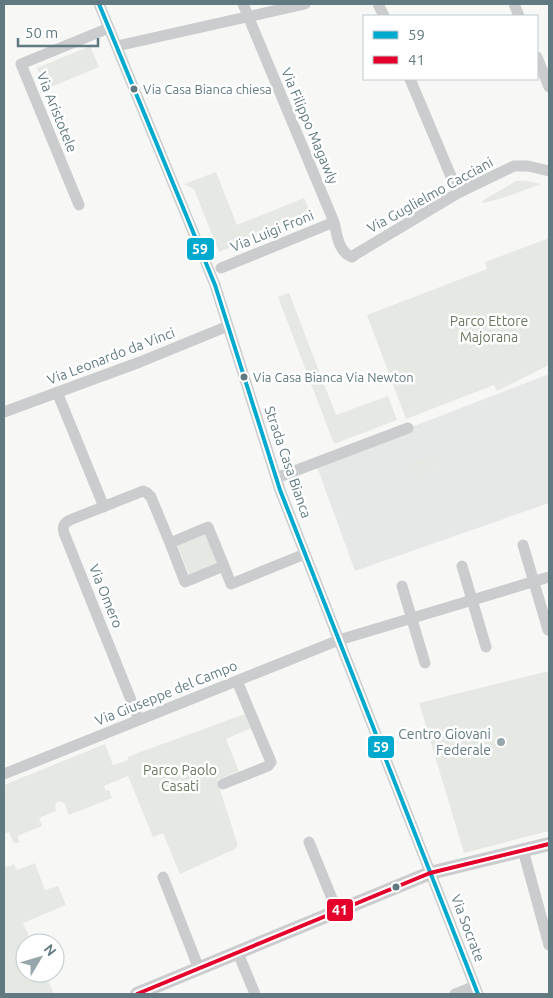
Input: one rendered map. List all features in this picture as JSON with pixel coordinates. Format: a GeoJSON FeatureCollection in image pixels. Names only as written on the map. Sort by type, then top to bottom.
{"type":"FeatureCollection","features":[{"type":"Feature","properties":{"kind":"street","name":"Strada Casa Bianca"},"geometry":{"type":"LineString","coordinates":[[99,4],[215,285],[276,478],[430,873]]}},
{"type":"Feature","properties":{"kind":"street","name":"Via Filippo Magawly"},"geometry":{"type":"LineString","coordinates":[[243,4],[334,222],[341,248]]}},
{"type":"Feature","properties":{"kind":"street"},"geometry":{"type":"LineString","coordinates":[[117,46],[306,4]]}},
{"type":"Feature","properties":{"kind":"street","name":"Via Aristotele"},"geometry":{"type":"LineString","coordinates":[[79,205],[21,64],[109,28]]}},
{"type":"Feature","properties":{"kind":"street"},"geometry":{"type":"LineString","coordinates":[[538,60],[549,87]]}},
{"type":"Feature","properties":{"kind":"street"},"geometry":{"type":"LineString","coordinates":[[410,80],[458,193]]}},
{"type":"Feature","properties":{"kind":"street","name":"Via Guglielmo Cacciani"},"geometry":{"type":"LineString","coordinates":[[341,248],[347,255],[352,257],[458,193],[514,166],[528,166],[549,171]]}},
{"type":"Feature","properties":{"kind":"street","name":"Via Luigi Froni"},"geometry":{"type":"LineString","coordinates":[[221,268],[334,222]]}},
{"type":"Feature","properties":{"kind":"street","name":"Via Leonardo da Vinci"},"geometry":{"type":"LineString","coordinates":[[4,412],[140,362],[228,326]]}},
{"type":"Feature","properties":{"kind":"street"},"geometry":{"type":"LineString","coordinates":[[58,392],[104,506]]}},
{"type":"Feature","properties":{"kind":"street"},"geometry":{"type":"LineString","coordinates":[[276,478],[408,428]]}},
{"type":"Feature","properties":{"kind":"street","name":"Via Omero"},"geometry":{"type":"LineString","coordinates":[[139,720],[63,529],[68,521],[140,492],[147,492],[152,499],[170,543]]}},
{"type":"Feature","properties":{"kind":"street"},"geometry":{"type":"LineString","coordinates":[[224,566],[186,582],[170,543],[208,527],[224,566],[231,584],[305,554]]}},
{"type":"Feature","properties":{"kind":"street"},"geometry":{"type":"LineString","coordinates":[[523,545],[548,630]]}},
{"type":"Feature","properties":{"kind":"street"},"geometry":{"type":"LineString","coordinates":[[462,566],[486,647]]}},
{"type":"Feature","properties":{"kind":"street","name":"Via Giuseppe del Campo"},"geometry":{"type":"LineString","coordinates":[[4,774],[339,640],[549,578]]}},
{"type":"Feature","properties":{"kind":"street"},"geometry":{"type":"LineString","coordinates":[[402,586],[425,663]]}},
{"type":"Feature","properties":{"kind":"street"},"geometry":{"type":"LineString","coordinates":[[223,784],[268,766],[271,762],[237,681]]}},
{"type":"Feature","properties":{"kind":"street"},"geometry":{"type":"LineString","coordinates":[[309,842],[337,911]]}},
{"type":"Feature","properties":{"kind":"street"},"geometry":{"type":"LineString","coordinates":[[137,994],[430,873],[549,844]]}},
{"type":"Feature","properties":{"kind":"street"},"geometry":{"type":"LineString","coordinates":[[523,850],[549,945]]}},
{"type":"Feature","properties":{"kind":"street","name":"Via Socrate"},"geometry":{"type":"LineString","coordinates":[[430,873],[476,990]]}},
{"type":"Feature","properties":{"kind":"street"},"geometry":{"type":"LineString","coordinates":[[163,877],[198,969]]}},
{"type":"Feature","properties":{"kind":"street"},"geometry":{"type":"LineString","coordinates":[[238,953],[255,994]]}},
{"type":"Feature","properties":{"kind":"street"},"geometry":{"type":"LineString","coordinates":[[455,994],[476,990]]}},
{"type":"Feature","properties":{"kind":"shaded area"},"geometry":{"type":"Polygon","coordinates":[[[549,374],[549,503],[355,571],[316,464],[549,374]]]}},
{"type":"Feature","properties":{"kind":"green space"},"geometry":{"type":"Polygon","coordinates":[[[90,46],[99,67],[46,89],[37,68],[90,46]]]}},
{"type":"Feature","properties":{"kind":"green space"},"geometry":{"type":"Polygon","coordinates":[[[216,172],[237,225],[304,198],[311,214],[219,252],[194,189],[184,184],[216,172]]]}},
{"type":"Feature","properties":{"kind":"green space"},"geometry":{"type":"Polygon","coordinates":[[[516,181],[541,184],[483,203],[482,201],[516,181]]]}},
{"type":"Feature","properties":{"kind":"green space","name":"Parco Ettore Majorana"},"geometry":{"type":"Polygon","coordinates":[[[549,238],[549,365],[497,391],[494,385],[406,419],[367,315],[487,269],[485,262],[549,238]]]}},
{"type":"Feature","properties":{"kind":"green space"},"geometry":{"type":"Polygon","coordinates":[[[289,293],[336,415],[388,396],[397,420],[334,444],[278,297],[289,293]]]}},
{"type":"Feature","properties":{"kind":"green space"},"geometry":{"type":"Polygon","coordinates":[[[435,452],[443,467],[416,480],[408,465],[435,452]]]}},
{"type":"Feature","properties":{"kind":"green space"},"geometry":{"type":"Polygon","coordinates":[[[205,533],[217,564],[189,575],[177,544],[205,533]]]}},
{"type":"Feature","properties":{"kind":"green space"},"geometry":{"type":"Polygon","coordinates":[[[549,671],[549,831],[464,853],[419,703],[549,671]]]}},
{"type":"Feature","properties":{"kind":"green space","name":"Parco Paolo Casati"},"geometry":{"type":"Polygon","coordinates":[[[245,714],[251,728],[226,739],[239,771],[217,780],[238,846],[233,850],[180,874],[163,833],[153,837],[128,776],[104,786],[106,791],[109,790],[112,798],[69,815],[64,803],[58,801],[55,805],[56,811],[39,818],[42,826],[17,836],[20,842],[14,844],[9,832],[4,834],[4,785],[105,744],[113,765],[128,760],[128,757],[135,754],[245,714]]]}},
{"type":"Feature","properties":{"kind":"green space"},"geometry":{"type":"Polygon","coordinates":[[[35,863],[45,890],[58,886],[66,905],[23,923],[28,933],[15,933],[15,983],[49,983],[54,994],[5,994],[4,868],[14,864],[17,870],[35,863]]]}},
{"type":"Feature","properties":{"kind":"transit line","name":"59"},"geometry":{"type":"LineString","coordinates":[[99,4],[215,285],[280,490],[478,994]]}},
{"type":"Feature","properties":{"kind":"transit line","name":"41"},"geometry":{"type":"LineString","coordinates":[[137,994],[430,873],[549,844]]}},
{"type":"Feature","properties":{"kind":"place","name":"Via Casa Bianca chiesa"},"geometry":{"type":"Point","coordinates":[134,89]}},
{"type":"Feature","properties":{"kind":"place","name":"Via Casa Bianca Via Newton"},"geometry":{"type":"Point","coordinates":[244,377]}},
{"type":"Feature","properties":{"kind":"place","name":"Centro Giovani Federale"},"geometry":{"type":"Point","coordinates":[501,742]}}]}
